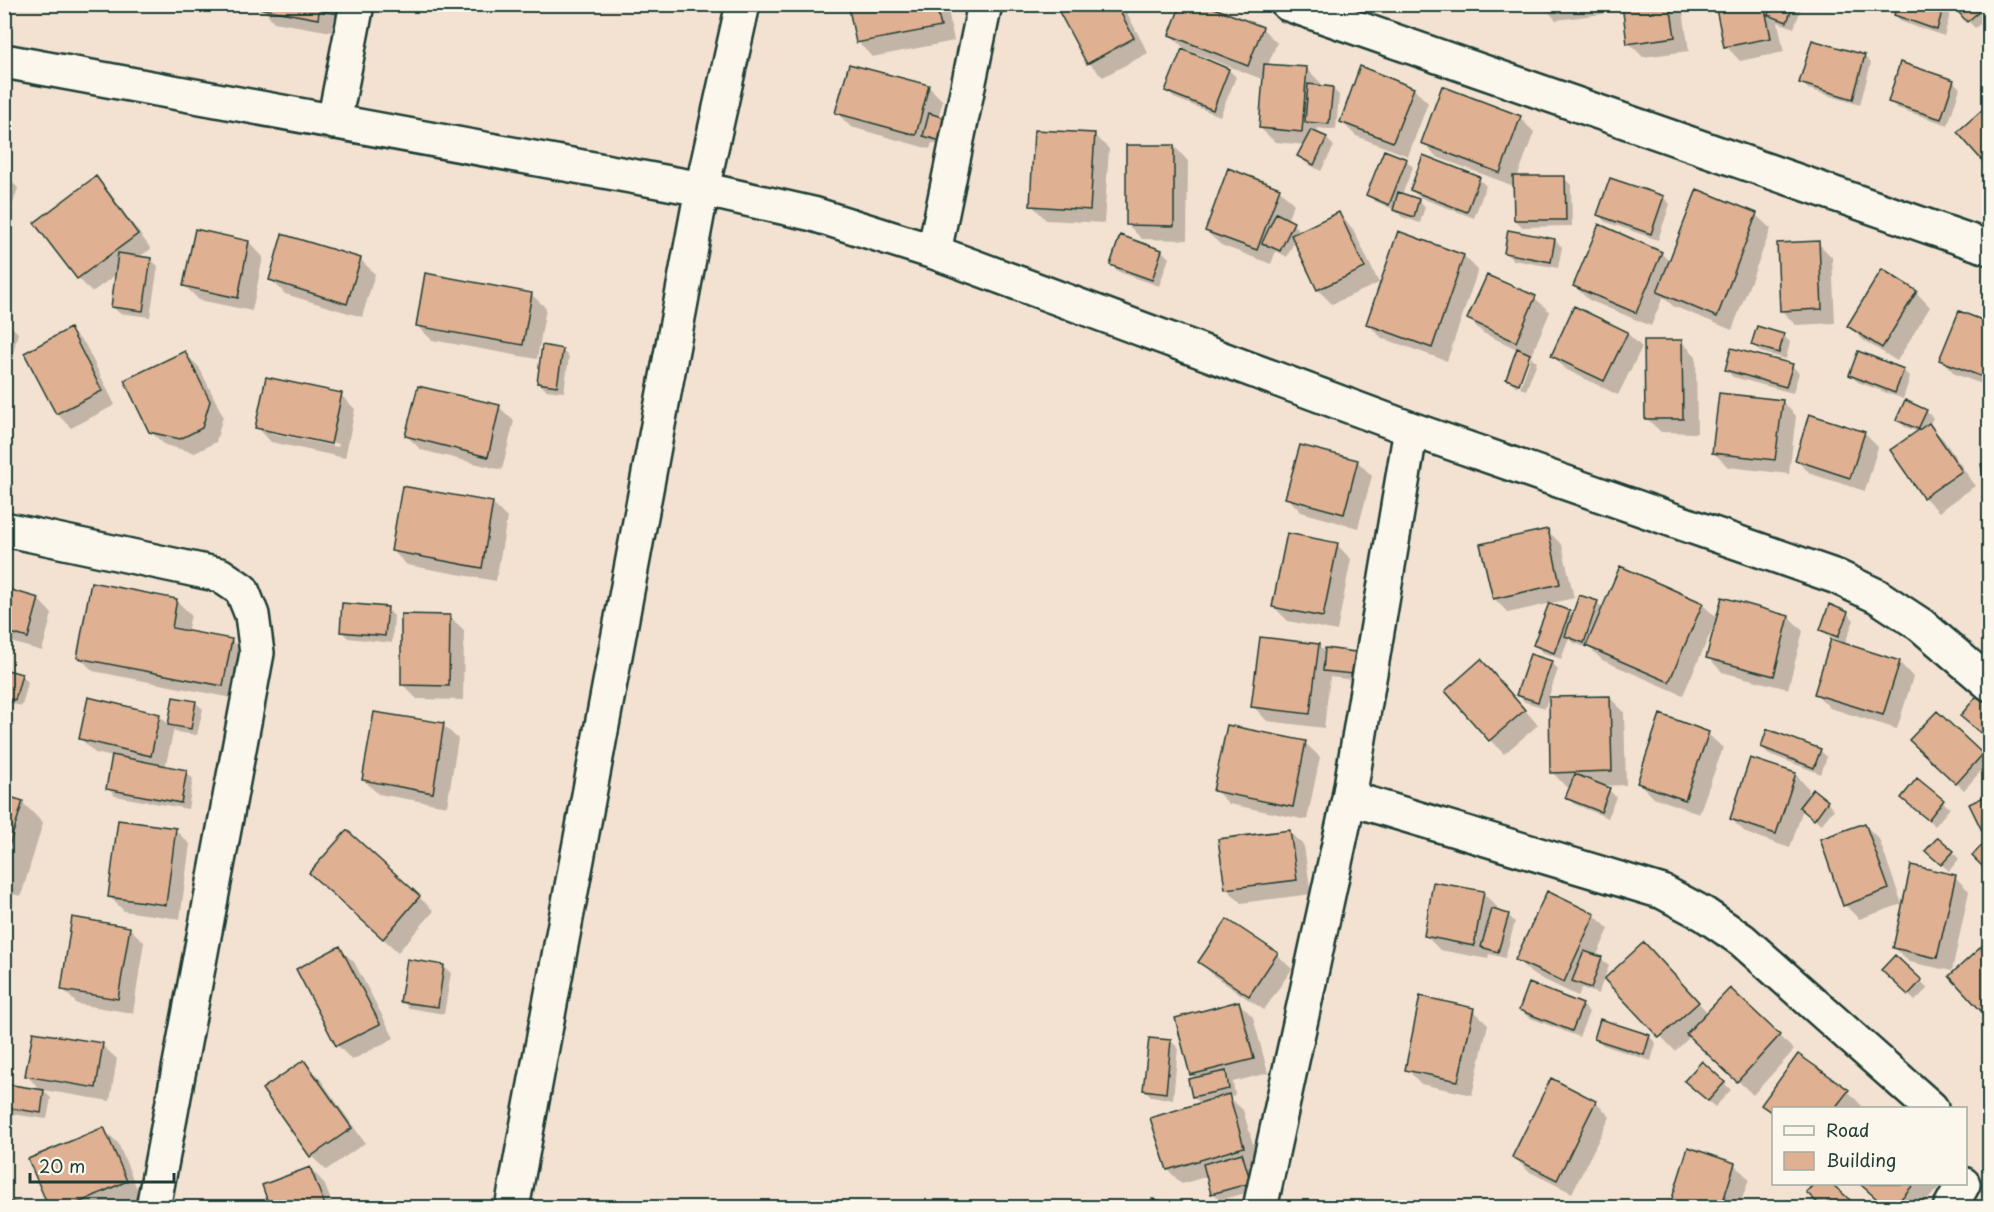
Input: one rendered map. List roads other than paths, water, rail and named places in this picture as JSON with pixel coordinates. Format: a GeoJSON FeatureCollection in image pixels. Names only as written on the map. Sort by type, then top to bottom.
{"type":"FeatureCollection","features":[{"type":"Feature","properties":{"kind":"street"},"geometry":{"type":"LineString","coordinates":[[334,122],[357,4]]}},
{"type":"Feature","properties":{"kind":"street"},"geometry":{"type":"LineString","coordinates":[[512,1208],[702,189],[743,4]]}},
{"type":"Feature","properties":{"kind":"street"},"geometry":{"type":"LineString","coordinates":[[934,252],[986,4]]}},
{"type":"Feature","properties":{"kind":"street"},"geometry":{"type":"LineString","coordinates":[[1288,4],[1989,248]]}},
{"type":"Feature","properties":{"kind":"street"},"geometry":{"type":"LineString","coordinates":[[4,61],[702,189],[813,214],[934,252],[1411,429],[1837,577],[1877,596],[1921,624],[1989,684]]}},
{"type":"Feature","properties":{"kind":"street"},"geometry":{"type":"LineString","coordinates":[[1260,1208],[1349,798],[1411,429]]}},
{"type":"Feature","properties":{"kind":"street"},"geometry":{"type":"LineString","coordinates":[[4,529],[220,575],[242,590],[252,615],[257,653],[153,1208]]}},
{"type":"Feature","properties":{"kind":"street"},"geometry":{"type":"LineString","coordinates":[[1349,798],[1663,892],[1704,914],[1742,940],[1931,1107]]}},
{"type":"Feature","properties":{"kind":"street"},"geometry":{"type":"LineString","coordinates":[[1950,1208],[1962,1185]]}}]}
